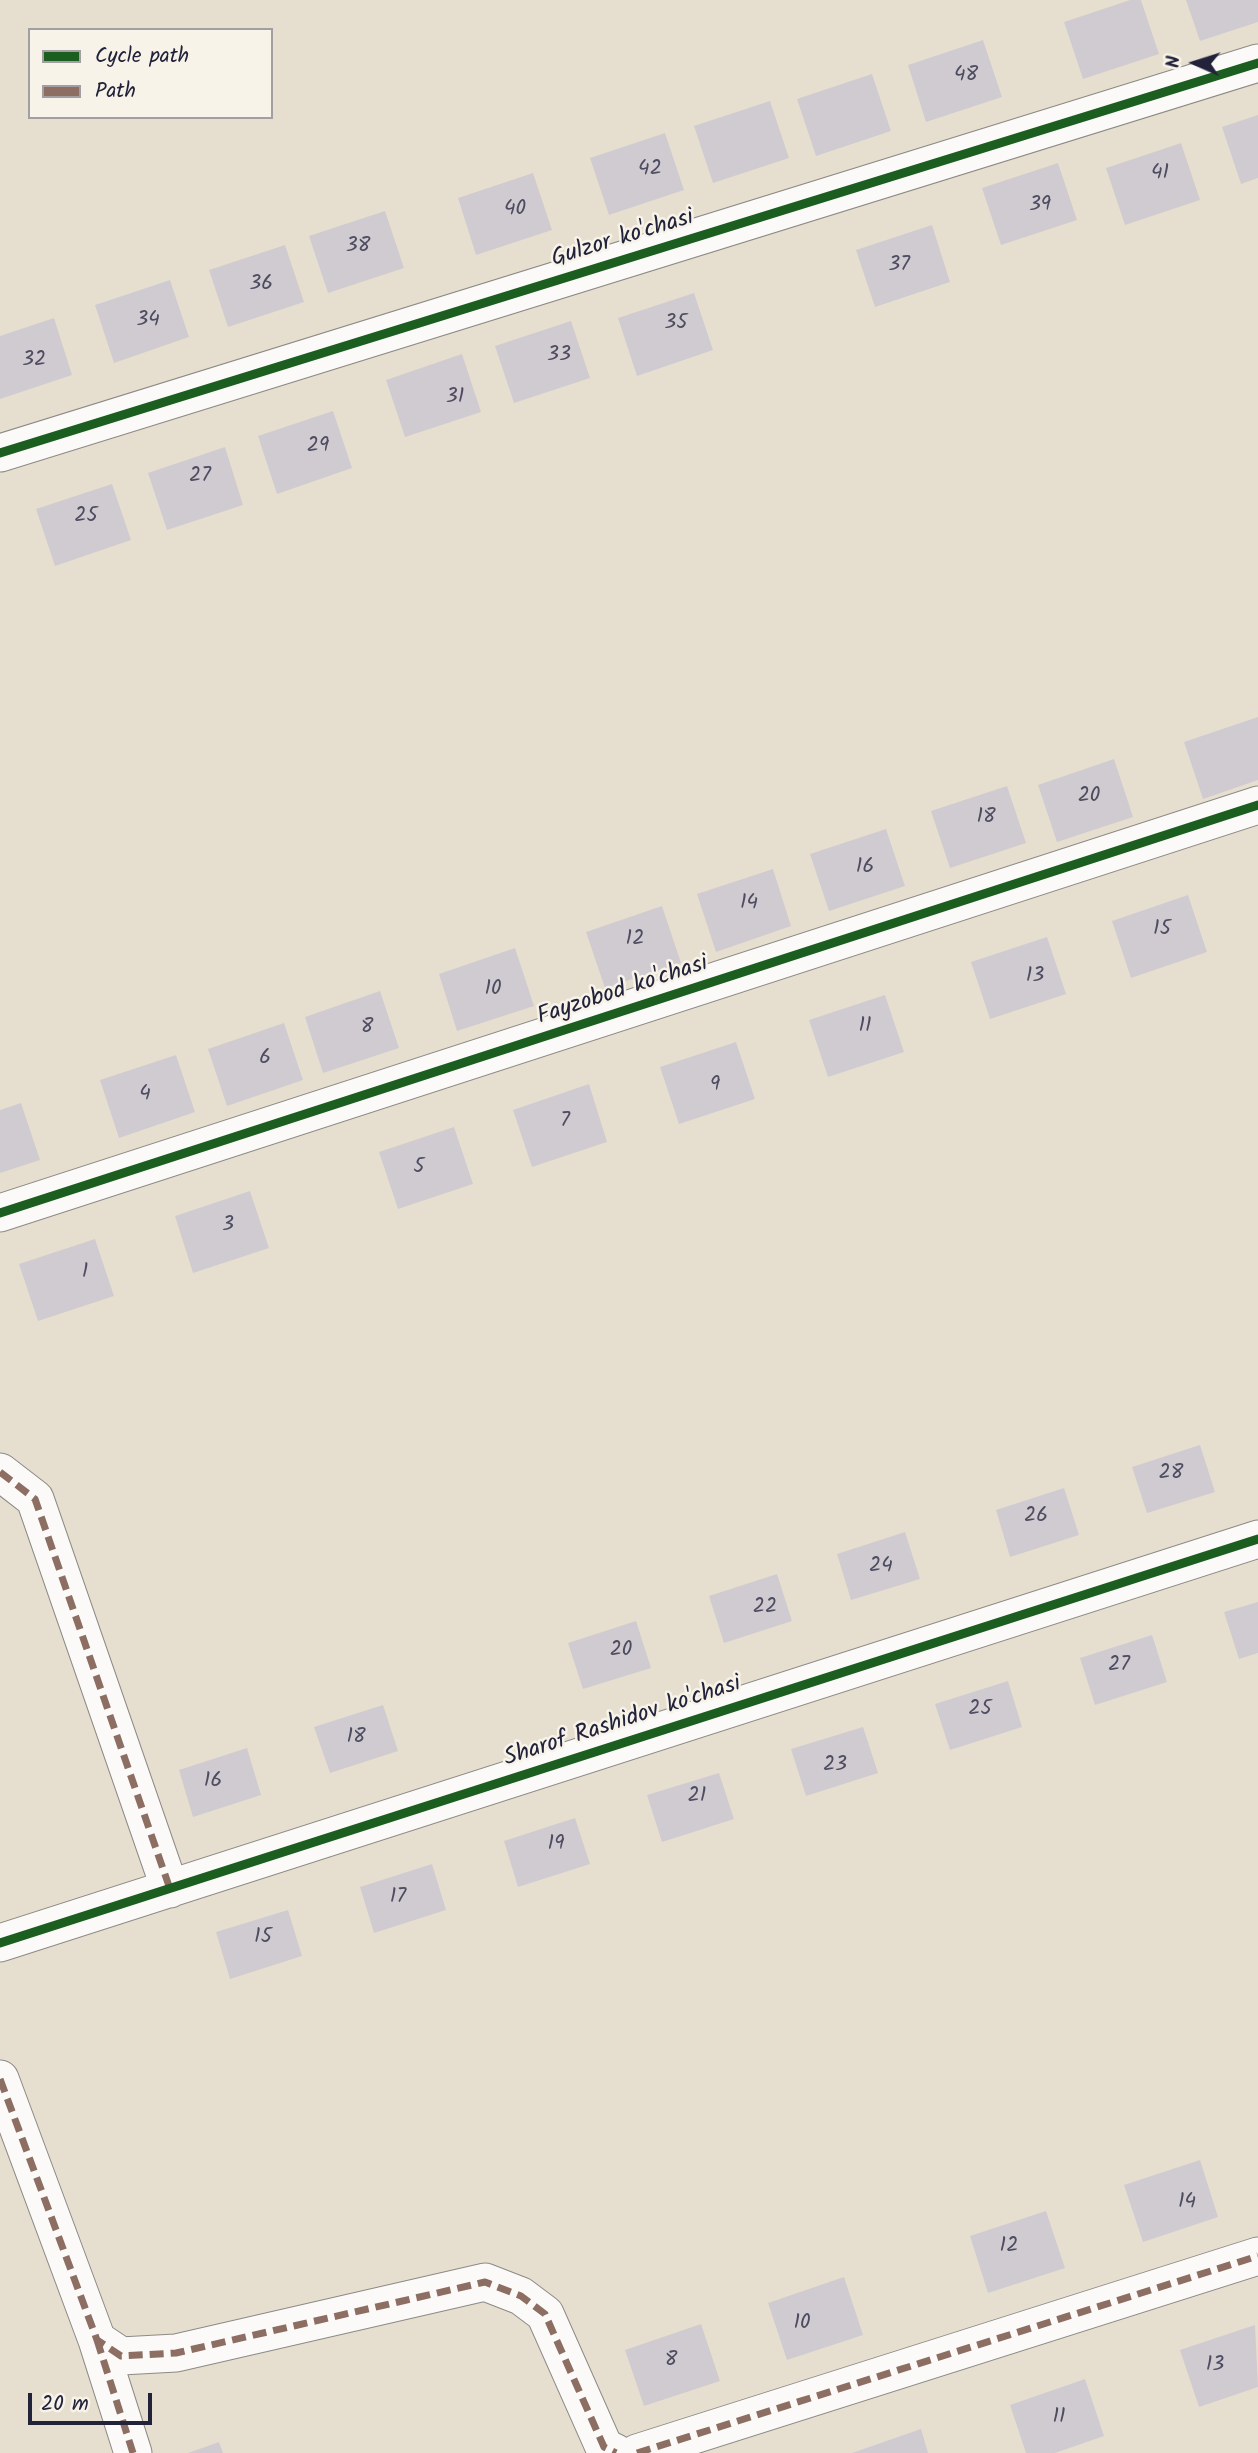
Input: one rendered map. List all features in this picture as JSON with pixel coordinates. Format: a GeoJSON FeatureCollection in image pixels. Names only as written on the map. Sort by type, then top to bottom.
{"type":"FeatureCollection","features":[{"type":"Feature","properties":{"kind":"street","name":"Gulzor ko'chasi"},"geometry":{"type":"LineString","coordinates":[[0,453],[1258,64]]}},
{"type":"Feature","properties":{"kind":"street","name":"Fayzobod ko'chasi"},"geometry":{"type":"LineString","coordinates":[[0,1213],[1258,805]]}},
{"type":"Feature","properties":{"kind":"street"},"geometry":{"type":"LineString","coordinates":[[0,1472],[12,1485],[35,1499],[170,1889]]}},
{"type":"Feature","properties":{"kind":"street","name":"Sharof Rashidov ko'chasi"},"geometry":{"type":"LineString","coordinates":[[0,1944],[1258,1539]]}},
{"type":"Feature","properties":{"kind":"street"},"geometry":{"type":"LineString","coordinates":[[0,2079],[97,2340],[133,2453]]}},
{"type":"Feature","properties":{"kind":"street"},"geometry":{"type":"LineString","coordinates":[[638,2453],[1258,2256]]}},
{"type":"Feature","properties":{"kind":"street"},"geometry":{"type":"LineString","coordinates":[[97,2340],[121,2356],[176,2353],[485,2282],[521,2295],[545,2314],[604,2446],[616,2453]]}},
{"type":"Feature","properties":{"kind":"building"},"geometry":{"type":"Polygon","coordinates":[[[1130,0],[1141,0],[1159,54],[1083,79],[1064,22],[1130,0]]]}},
{"type":"Feature","properties":{"kind":"building"},"geometry":{"type":"Polygon","coordinates":[[[1186,0],[1258,0],[1258,22],[1200,41],[1186,0]]]}},
{"type":"Feature","properties":{"kind":"building"},"geometry":{"type":"Polygon","coordinates":[[[983,40],[1002,97],[926,122],[908,65],[983,40]]]}},
{"type":"Feature","properties":{"kind":"building"},"geometry":{"type":"Polygon","coordinates":[[[872,74],[891,131],[816,156],[797,99],[872,74]]]}},
{"type":"Feature","properties":{"kind":"building"},"geometry":{"type":"Polygon","coordinates":[[[770,101],[789,158],[713,183],[694,126],[770,101]]]}},
{"type":"Feature","properties":{"kind":"building"},"geometry":{"type":"Polygon","coordinates":[[[1258,115],[1258,178],[1241,184],[1222,127],[1258,115]]]}},
{"type":"Feature","properties":{"kind":"building"},"geometry":{"type":"Polygon","coordinates":[[[665,133],[684,190],[609,215],[590,158],[665,133]]]}},
{"type":"Feature","properties":{"kind":"building"},"geometry":{"type":"Polygon","coordinates":[[[1181,143],[1200,200],[1125,225],[1106,168],[1181,143]]]}},
{"type":"Feature","properties":{"kind":"building"},"geometry":{"type":"Polygon","coordinates":[[[1058,163],[1077,220],[1001,245],[982,188],[1058,163]]]}},
{"type":"Feature","properties":{"kind":"building"},"geometry":{"type":"Polygon","coordinates":[[[533,173],[552,230],[476,255],[458,198],[533,173]]]}},
{"type":"Feature","properties":{"kind":"building"},"geometry":{"type":"Polygon","coordinates":[[[385,211],[404,268],[328,293],[309,236],[385,211]]]}},
{"type":"Feature","properties":{"kind":"building"},"geometry":{"type":"Polygon","coordinates":[[[932,225],[950,282],[875,307],[856,250],[932,225]]]}},
{"type":"Feature","properties":{"kind":"building"},"geometry":{"type":"Polygon","coordinates":[[[285,245],[304,302],[228,327],[209,270],[285,245]]]}},
{"type":"Feature","properties":{"kind":"building"},"geometry":{"type":"Polygon","coordinates":[[[170,280],[189,337],[114,363],[95,305],[170,280]]]}},
{"type":"Feature","properties":{"kind":"building"},"geometry":{"type":"Polygon","coordinates":[[[694,293],[713,350],[637,376],[618,318],[694,293]]]}},
{"type":"Feature","properties":{"kind":"building"},"geometry":{"type":"Polygon","coordinates":[[[54,318],[72,375],[0,399],[0,336],[54,318]]]}},
{"type":"Feature","properties":{"kind":"building"},"geometry":{"type":"Polygon","coordinates":[[[571,321],[590,378],[514,403],[495,346],[571,321]]]}},
{"type":"Feature","properties":{"kind":"building"},"geometry":{"type":"Polygon","coordinates":[[[462,354],[481,412],[405,437],[386,380],[462,354]]]}},
{"type":"Feature","properties":{"kind":"building"},"geometry":{"type":"Polygon","coordinates":[[[333,411],[352,468],[277,494],[258,436],[333,411]]]}},
{"type":"Feature","properties":{"kind":"building"},"geometry":{"type":"Polygon","coordinates":[[[225,447],[243,505],[167,530],[148,473],[225,447]]]}},
{"type":"Feature","properties":{"kind":"building"},"geometry":{"type":"Polygon","coordinates":[[[112,484],[131,540],[55,566],[36,509],[112,484]]]}},
{"type":"Feature","properties":{"kind":"building"},"geometry":{"type":"Polygon","coordinates":[[[1258,717],[1258,780],[1203,799],[1184,742],[1258,717]]]}},
{"type":"Feature","properties":{"kind":"building"},"geometry":{"type":"Polygon","coordinates":[[[1114,759],[1133,817],[1057,842],[1038,785],[1114,759]]]}},
{"type":"Feature","properties":{"kind":"building"},"geometry":{"type":"Polygon","coordinates":[[[1007,786],[1026,843],[950,868],[931,811],[1007,786]]]}},
{"type":"Feature","properties":{"kind":"building"},"geometry":{"type":"Polygon","coordinates":[[[886,829],[905,886],[829,911],[810,854],[886,829]]]}},
{"type":"Feature","properties":{"kind":"building"},"geometry":{"type":"Polygon","coordinates":[[[773,869],[791,926],[716,952],[697,894],[773,869]]]}},
{"type":"Feature","properties":{"kind":"building"},"geometry":{"type":"Polygon","coordinates":[[[1188,895],[1207,952],[1131,978],[1112,921],[1188,895]]]}},
{"type":"Feature","properties":{"kind":"building"},"geometry":{"type":"Polygon","coordinates":[[[662,906],[681,963],[605,988],[586,932],[662,906]]]}},
{"type":"Feature","properties":{"kind":"building"},"geometry":{"type":"Polygon","coordinates":[[[1047,937],[1066,994],[990,1019],[971,962],[1047,937]]]}},
{"type":"Feature","properties":{"kind":"building"},"geometry":{"type":"Polygon","coordinates":[[[515,948],[534,1006],[457,1031],[439,974],[515,948]]]}},
{"type":"Feature","properties":{"kind":"building"},"geometry":{"type":"Polygon","coordinates":[[[380,991],[399,1048],[323,1073],[305,1017],[380,991]]]}},
{"type":"Feature","properties":{"kind":"building"},"geometry":{"type":"Polygon","coordinates":[[[885,995],[904,1052],[828,1077],[809,1020],[885,995]]]}},
{"type":"Feature","properties":{"kind":"building"},"geometry":{"type":"Polygon","coordinates":[[[284,1023],[303,1080],[227,1106],[208,1049],[284,1023]]]}},
{"type":"Feature","properties":{"kind":"building"},"geometry":{"type":"Polygon","coordinates":[[[736,1042],[755,1099],[679,1124],[660,1067],[736,1042]]]}},
{"type":"Feature","properties":{"kind":"building"},"geometry":{"type":"Polygon","coordinates":[[[176,1055],[195,1112],[119,1138],[100,1080],[176,1055]]]}},
{"type":"Feature","properties":{"kind":"building"},"geometry":{"type":"Polygon","coordinates":[[[589,1084],[607,1142],[532,1167],[513,1110],[589,1084]]]}},
{"type":"Feature","properties":{"kind":"building"},"geometry":{"type":"Polygon","coordinates":[[[21,1103],[40,1160],[0,1173],[0,1110],[21,1103]]]}},
{"type":"Feature","properties":{"kind":"building"},"geometry":{"type":"Polygon","coordinates":[[[454,1127],[473,1184],[398,1209],[379,1152],[454,1127]]]}},
{"type":"Feature","properties":{"kind":"building"},"geometry":{"type":"Polygon","coordinates":[[[250,1191],[269,1248],[193,1273],[175,1216],[250,1191]]]}},
{"type":"Feature","properties":{"kind":"building"},"geometry":{"type":"Polygon","coordinates":[[[95,1239],[114,1296],[38,1321],[19,1264],[95,1239]]]}},
{"type":"Feature","properties":{"kind":"building"},"geometry":{"type":"Polygon","coordinates":[[[1200,1445],[1215,1492],[1147,1513],[1132,1467],[1200,1445]]]}},
{"type":"Feature","properties":{"kind":"building"},"geometry":{"type":"Polygon","coordinates":[[[1064,1488],[1079,1535],[1010,1557],[996,1510],[1064,1488]]]}},
{"type":"Feature","properties":{"kind":"building"},"geometry":{"type":"Polygon","coordinates":[[[905,1532],[920,1579],[851,1600],[837,1554],[905,1532]]]}},
{"type":"Feature","properties":{"kind":"building"},"geometry":{"type":"Polygon","coordinates":[[[777,1574],[792,1621],[724,1643],[709,1596],[777,1574]]]}},
{"type":"Feature","properties":{"kind":"building"},"geometry":{"type":"Polygon","coordinates":[[[1258,1602],[1258,1653],[1239,1659],[1224,1612],[1258,1602]]]}},
{"type":"Feature","properties":{"kind":"building"},"geometry":{"type":"Polygon","coordinates":[[[636,1621],[651,1668],[583,1689],[568,1643],[636,1621]]]}},
{"type":"Feature","properties":{"kind":"building"},"geometry":{"type":"Polygon","coordinates":[[[1152,1635],[1167,1682],[1095,1705],[1080,1658],[1152,1635]]]}},
{"type":"Feature","properties":{"kind":"building"},"geometry":{"type":"Polygon","coordinates":[[[1008,1681],[1022,1727],[950,1750],[935,1704],[1008,1681]]]}},
{"type":"Feature","properties":{"kind":"building"},"geometry":{"type":"Polygon","coordinates":[[[383,1705],[398,1751],[330,1773],[314,1727],[383,1705]]]}},
{"type":"Feature","properties":{"kind":"building"},"geometry":{"type":"Polygon","coordinates":[[[863,1727],[878,1773],[806,1796],[791,1749],[863,1727]]]}},
{"type":"Feature","properties":{"kind":"building"},"geometry":{"type":"Polygon","coordinates":[[[247,1748],[261,1795],[193,1817],[179,1770],[247,1748]]]}},
{"type":"Feature","properties":{"kind":"building"},"geometry":{"type":"Polygon","coordinates":[[[719,1773],[734,1819],[662,1842],[647,1795],[719,1773]]]}},
{"type":"Feature","properties":{"kind":"building"},"geometry":{"type":"Polygon","coordinates":[[[575,1818],[590,1864],[518,1887],[504,1841],[575,1818]]]}},
{"type":"Feature","properties":{"kind":"building"},"geometry":{"type":"Polygon","coordinates":[[[432,1864],[446,1910],[374,1933],[360,1887],[432,1864]]]}},
{"type":"Feature","properties":{"kind":"building"},"geometry":{"type":"Polygon","coordinates":[[[288,1910],[302,1956],[230,1979],[216,1932],[288,1910]]]}},
{"type":"Feature","properties":{"kind":"building"},"geometry":{"type":"Polygon","coordinates":[[[1200,2160],[1218,2217],[1143,2242],[1124,2185],[1200,2160]]]}},
{"type":"Feature","properties":{"kind":"building"},"geometry":{"type":"Polygon","coordinates":[[[1046,2211],[1065,2268],[988,2293],[970,2236],[1046,2211]]]}},
{"type":"Feature","properties":{"kind":"building"},"geometry":{"type":"Polygon","coordinates":[[[844,2277],[863,2335],[787,2360],[768,2303],[844,2277]]]}},
{"type":"Feature","properties":{"kind":"building"},"geometry":{"type":"Polygon","coordinates":[[[701,2324],[720,2381],[644,2406],[625,2350],[701,2324]]]}},
{"type":"Feature","properties":{"kind":"building"},"geometry":{"type":"Polygon","coordinates":[[[1255,2325],[1258,2387],[1199,2407],[1180,2350],[1255,2325]]]}},
{"type":"Feature","properties":{"kind":"building"},"geometry":{"type":"Polygon","coordinates":[[[1085,2379],[1104,2436],[1055,2453],[1026,2453],[1010,2405],[1085,2379]]]}},
{"type":"Feature","properties":{"kind":"building"},"geometry":{"type":"Polygon","coordinates":[[[921,2429],[928,2453],[852,2453],[921,2429]]]}},
{"type":"Feature","properties":{"kind":"building"},"geometry":{"type":"Polygon","coordinates":[[[219,2442],[223,2453],[188,2453],[219,2442]]]}},
{"type":"Feature","properties":{"kind":"marked path"},"geometry":{"type":"LineString","coordinates":[[0,1472],[35,1499],[170,1889]]}},
{"type":"Feature","properties":{"kind":"marked path"},"geometry":{"type":"LineString","coordinates":[[0,2079],[97,2340],[121,2356],[176,2353],[485,2282],[521,2296],[545,2314],[604,2447],[616,2453]]}},
{"type":"Feature","properties":{"kind":"marked path"},"geometry":{"type":"LineString","coordinates":[[637,2453],[1258,2256]]}},
{"type":"Feature","properties":{"kind":"marked path"},"geometry":{"type":"LineString","coordinates":[[97,2340],[133,2453]]}},
{"type":"Feature","properties":{"kind":"cycle path"},"geometry":{"type":"LineString","coordinates":[[0,453],[1258,63]]}},
{"type":"Feature","properties":{"kind":"cycle path"},"geometry":{"type":"LineString","coordinates":[[0,1213],[1258,805]]}},
{"type":"Feature","properties":{"kind":"cycle path"},"geometry":{"type":"LineString","coordinates":[[0,1943],[1258,1539]]}}]}
